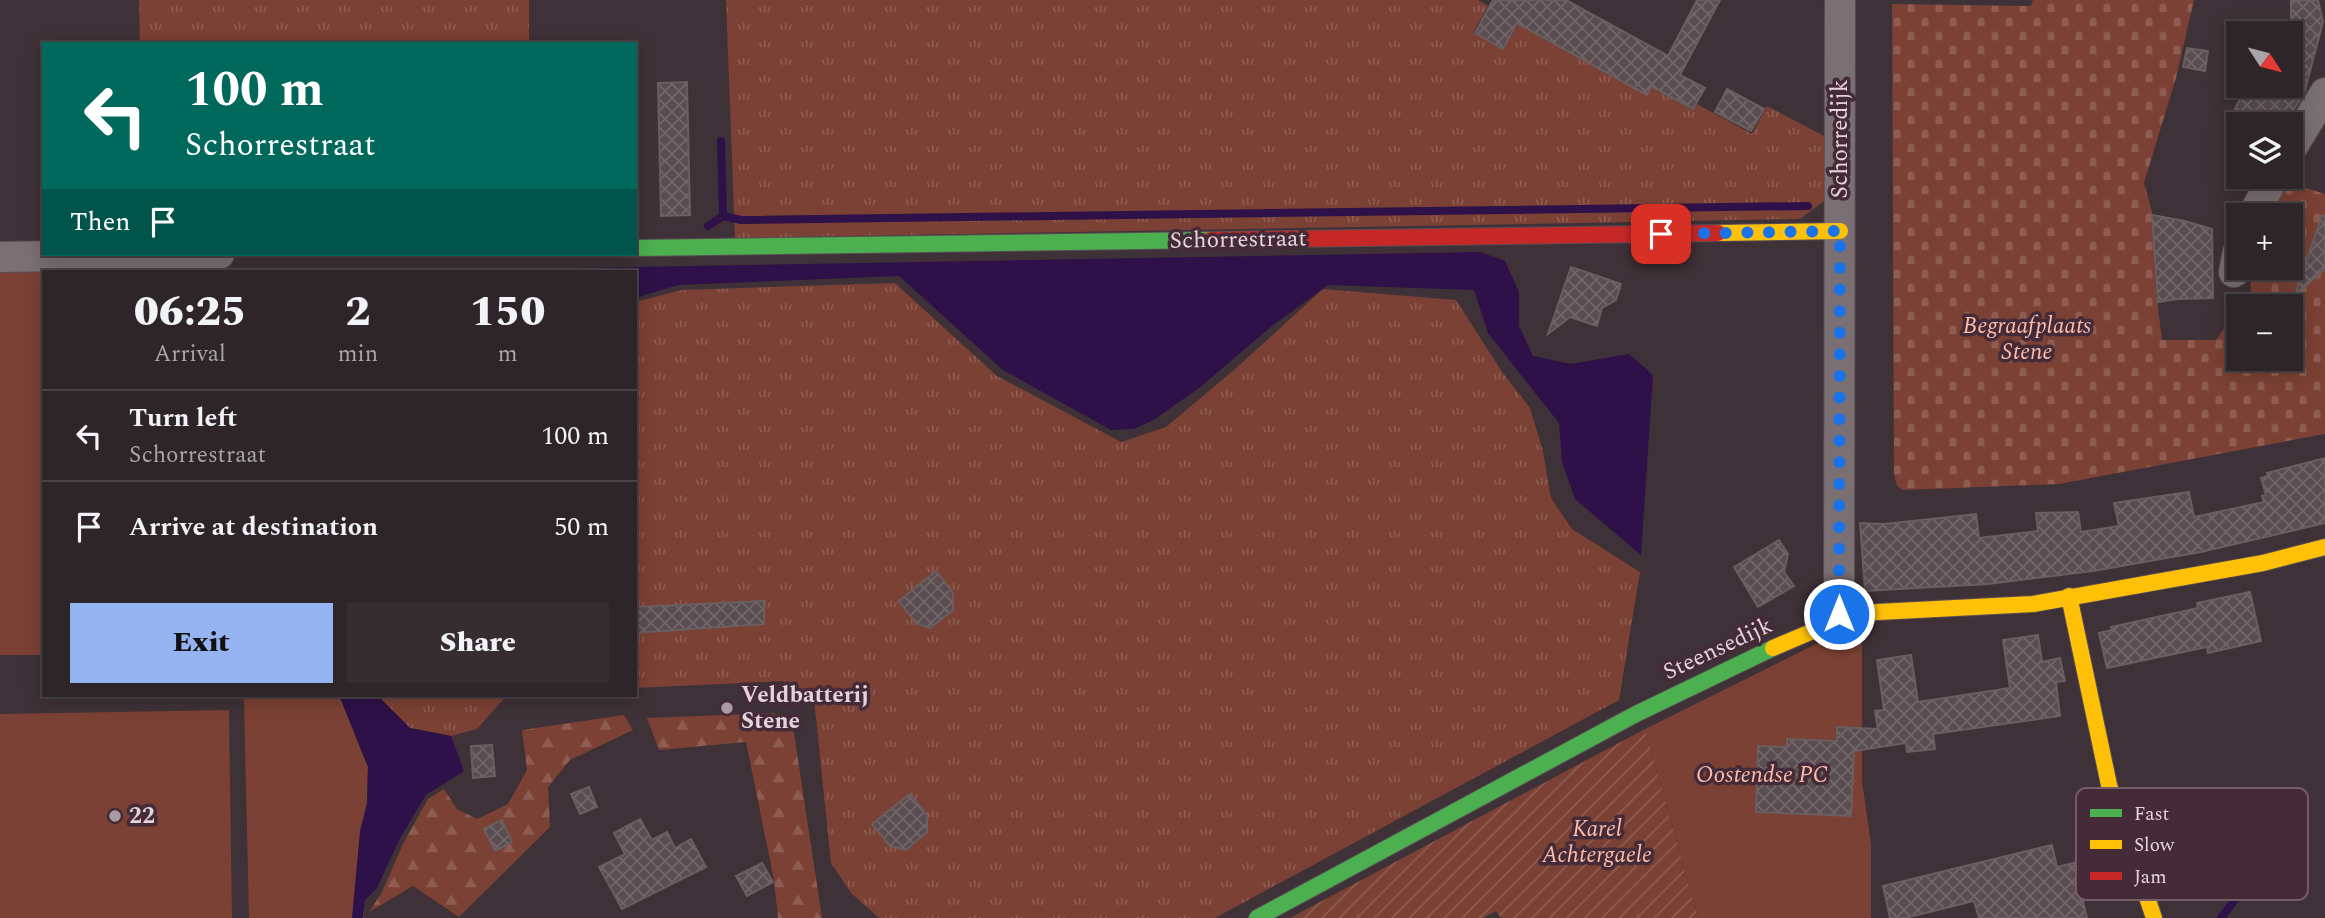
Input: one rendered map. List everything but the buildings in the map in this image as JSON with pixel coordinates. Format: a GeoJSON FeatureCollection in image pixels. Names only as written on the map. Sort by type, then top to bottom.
{"type":"FeatureCollection","features":[{"type":"Feature","properties":{"kind":"street","name":"Schorredijk"},"geometry":{"type":"LineString","coordinates":[[1839,614],[1840,0]]}},
{"type":"Feature","properties":{"kind":"street"},"geometry":{"type":"LineString","coordinates":[[2303,129],[2325,93]]}},
{"type":"Feature","properties":{"kind":"street","name":"Schorrestraat"},"geometry":{"type":"LineString","coordinates":[[637,248],[1840,231]]}},
{"type":"Feature","properties":{"kind":"street"},"geometry":{"type":"LineString","coordinates":[[0,257],[73,256]]}},
{"type":"Feature","properties":{"kind":"street","name":"Steensedijk"},"geometry":{"type":"LineString","coordinates":[[1257,918],[1636,714],[1813,631],[1839,614],[2033,604],[2263,563],[2325,547]]}},
{"type":"Feature","properties":{"kind":"street"},"geometry":{"type":"LineString","coordinates":[[2069,596],[2110,788]]}},
{"type":"Feature","properties":{"kind":"street"},"geometry":{"type":"LineString","coordinates":[[2148,900],[2154,918]]}},
{"type":"Feature","properties":{"kind":"green space"},"geometry":{"type":"Polygon","coordinates":[[[139,0],[529,0],[529,42],[140,42],[139,0]]]}},
{"type":"Feature","properties":{"kind":"green space"},"geometry":{"type":"Polygon","coordinates":[[[726,0],[1478,0],[1488,6],[1473,33],[1503,50],[1518,24],[1647,95],[1651,87],[1693,110],[1697,104],[1752,134],[1767,106],[1828,138],[1828,198],[1800,219],[735,238],[726,0]]]}},
{"type":"Feature","properties":{"kind":"green space","name":"Begraafplaats Stene"},"geometry":{"type":"Polygon","coordinates":[[[2033,0],[2194,0],[2176,78],[2144,183],[2152,212],[2156,292],[2162,340],[2216,340],[2226,326],[2226,371],[2303,371],[2303,294],[2249,294],[2251,280],[2303,280],[2303,203],[2272,203],[2280,189],[2303,187],[2325,194],[2325,434],[2059,484],[1903,490],[1897,486],[1894,474],[1892,4],[2031,6],[2033,0]]]}},
{"type":"Feature","properties":{"kind":"green space"},"geometry":{"type":"Polygon","coordinates":[[[171,263],[177,270],[42,270],[42,655],[0,655],[0,265],[171,263]]]}},
{"type":"Feature","properties":{"kind":"green space"},"geometry":{"type":"Polygon","coordinates":[[[895,283],[997,376],[1121,442],[1166,427],[1323,289],[1456,300],[1502,372],[1530,408],[1543,451],[1551,498],[1572,529],[1640,572],[1619,700],[1215,918],[879,918],[851,893],[831,863],[814,699],[783,681],[637,688],[637,301],[682,290],[895,283]]]}},
{"type":"Feature","properties":{"kind":"green space","name":"Oostendse PC"},"geometry":{"type":"Polygon","coordinates":[[[1862,640],[1862,781],[1871,844],[1871,918],[1698,918],[1645,729],[1816,644],[1862,640]]]}},
{"type":"Feature","properties":{"kind":"green space"},"geometry":{"type":"Polygon","coordinates":[[[241,697],[340,697],[368,767],[364,918],[249,918],[244,701],[241,697]]]}},
{"type":"Feature","properties":{"kind":"green space"},"geometry":{"type":"Polygon","coordinates":[[[381,697],[505,697],[477,729],[451,736],[410,728],[381,697]]]}},
{"type":"Feature","properties":{"kind":"green space","name":"22"},"geometry":{"type":"Polygon","coordinates":[[[229,710],[232,918],[0,918],[0,714],[229,710]]]}},
{"type":"Feature","properties":{"kind":"green space"},"geometry":{"type":"Polygon","coordinates":[[[774,713],[794,733],[822,918],[778,918],[774,880],[746,742],[659,750],[647,718],[774,713]]]}},
{"type":"Feature","properties":{"kind":"green space"},"geometry":{"type":"Polygon","coordinates":[[[624,715],[633,730],[570,760],[548,787],[550,827],[459,917],[413,886],[369,912],[382,892],[404,842],[428,799],[444,789],[457,809],[477,819],[508,804],[527,770],[522,730],[624,715]]]}},
{"type":"Feature","properties":{"kind":"green space","name":"Karel Achtergaele"},"geometry":{"type":"Polygon","coordinates":[[[1645,729],[1698,918],[1501,918],[1496,911],[1483,918],[1290,918],[1645,729]]]}},
{"type":"Feature","properties":{"kind":"shaded area"},"geometry":{"type":"Polygon","coordinates":[[[1480,252],[1505,261],[1519,292],[1519,326],[1533,356],[1571,364],[1629,354],[1653,375],[1641,555],[1575,499],[1562,462],[1559,423],[1488,333],[1474,290],[1328,285],[1272,326],[1199,388],[1155,419],[1134,429],[1111,430],[1003,370],[899,276],[678,285],[637,297],[637,270],[472,270],[1480,252]]]}},
{"type":"Feature","properties":{"kind":"shaded area"},"geometry":{"type":"Polygon","coordinates":[[[340,697],[381,697],[410,728],[451,736],[464,771],[426,795],[399,840],[377,888],[365,900],[363,918],[352,918],[360,831],[367,803],[368,767],[340,697]]]}},
{"type":"Feature","properties":{"kind":"waterway"},"geometry":{"type":"LineString","coordinates":[[708,226],[723,216],[721,141]]}},
{"type":"Feature","properties":{"kind":"waterway"},"geometry":{"type":"LineString","coordinates":[[723,216],[741,220],[1808,206]]}},
{"type":"Feature","properties":{"kind":"waterway"},"geometry":{"type":"LineString","coordinates":[[2221,918],[2235,900]]}},
{"type":"Feature","properties":{"kind":"traffic: fast"},"geometry":{"type":"LineString","coordinates":[[637,248],[1210,240]]}},
{"type":"Feature","properties":{"kind":"traffic: fast"},"geometry":{"type":"LineString","coordinates":[[1257,918],[1636,714],[1773,648]]}},
{"type":"Feature","properties":{"kind":"traffic: slow"},"geometry":{"type":"LineString","coordinates":[[1718,233],[1840,231]]}},
{"type":"Feature","properties":{"kind":"traffic: slow"},"geometry":{"type":"LineString","coordinates":[[1773,648],[1813,631],[1839,614],[2033,604],[2263,563],[2325,547]]}},
{"type":"Feature","properties":{"kind":"traffic: slow"},"geometry":{"type":"LineString","coordinates":[[2069,596],[2110,788]]}},
{"type":"Feature","properties":{"kind":"traffic: slow"},"geometry":{"type":"LineString","coordinates":[[2148,900],[2154,918]]}},
{"type":"Feature","properties":{"kind":"traffic: jam"},"geometry":{"type":"LineString","coordinates":[[1210,240],[1718,233]]}},
{"type":"Feature","properties":{"kind":"place","name":"Veldbatterij Stene"},"geometry":{"type":"Point","coordinates":[727,708]}},
{"type":"Feature","properties":{"kind":"place","name":"22"},"geometry":{"type":"Point","coordinates":[115,816]}},
{"type":"Feature","properties":{"kind":"route"},"geometry":{"type":"LineString","coordinates":[[1661,234],[1840,231],[1839,614]]}}]}
